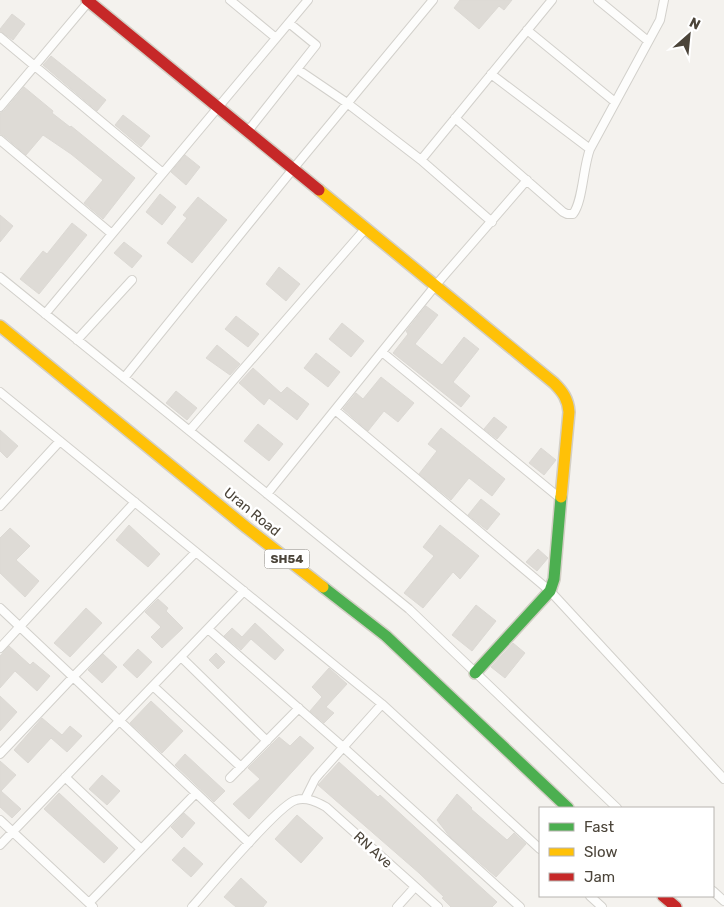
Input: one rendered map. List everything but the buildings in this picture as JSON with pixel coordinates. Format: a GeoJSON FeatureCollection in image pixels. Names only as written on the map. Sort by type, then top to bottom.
{"type":"FeatureCollection","features":[{"type":"Feature","properties":{"kind":"street"},"geometry":{"type":"LineString","coordinates":[[0,107],[89,0],[564,393],[569,400],[569,412],[554,579],[550,591],[475,673]]}},
{"type":"Feature","properties":{"kind":"street"},"geometry":{"type":"LineString","coordinates":[[230,0],[276,38]]}},
{"type":"Feature","properties":{"kind":"street"},"geometry":{"type":"LineString","coordinates":[[45,314],[308,0]]}},
{"type":"Feature","properties":{"kind":"street"},"geometry":{"type":"LineString","coordinates":[[124,378],[292,169],[433,0]]}},
{"type":"Feature","properties":{"kind":"street"},"geometry":{"type":"LineString","coordinates":[[421,160],[552,0]]}},
{"type":"Feature","properties":{"kind":"street"},"geometry":{"type":"LineString","coordinates":[[598,0],[648,41]]}},
{"type":"Feature","properties":{"kind":"street"},"geometry":{"type":"LineString","coordinates":[[455,118],[563,212],[572,214],[577,207],[586,158],[660,20],[664,0]]}},
{"type":"Feature","properties":{"kind":"street"},"geometry":{"type":"LineString","coordinates":[[248,131],[316,45],[289,22]]}},
{"type":"Feature","properties":{"kind":"street"},"geometry":{"type":"LineString","coordinates":[[527,30],[615,102]]}},
{"type":"Feature","properties":{"kind":"street"},"geometry":{"type":"LineString","coordinates":[[0,37],[163,173]]}},
{"type":"Feature","properties":{"kind":"street"},"geometry":{"type":"LineString","coordinates":[[297,69],[347,103],[421,160],[492,222]]}},
{"type":"Feature","properties":{"kind":"street"},"geometry":{"type":"LineString","coordinates":[[491,74],[590,149]]}},
{"type":"Feature","properties":{"kind":"street"},"geometry":{"type":"LineString","coordinates":[[0,140],[112,234]]}},
{"type":"Feature","properties":{"kind":"street"},"geometry":{"type":"LineString","coordinates":[[267,494],[435,286],[527,180]]}},
{"type":"Feature","properties":{"kind":"street"},"geometry":{"type":"LineString","coordinates":[[190,430],[366,228]]}},
{"type":"Feature","properties":{"kind":"street"},"geometry":{"type":"LineString","coordinates":[[0,277],[409,609],[616,807]]}},
{"type":"Feature","properties":{"kind":"street"},"geometry":{"type":"LineString","coordinates":[[77,340],[132,280]]}},
{"type":"Feature","properties":{"kind":"street","name":"Uran Road"},"geometry":{"type":"LineString","coordinates":[[0,326],[247,528],[386,636],[566,806]]}},
{"type":"Feature","properties":{"kind":"street"},"geometry":{"type":"LineString","coordinates":[[382,352],[561,499]]}},
{"type":"Feature","properties":{"kind":"street"},"geometry":{"type":"LineString","coordinates":[[0,392],[382,704],[539,848]]}},
{"type":"Feature","properties":{"kind":"street"},"geometry":{"type":"LineString","coordinates":[[335,410],[550,591],[724,779]]}},
{"type":"Feature","properties":{"kind":"street"},"geometry":{"type":"LineString","coordinates":[[0,506],[60,441]]}},
{"type":"Feature","properties":{"kind":"street"},"geometry":{"type":"LineString","coordinates":[[0,648],[135,502]]}},
{"type":"Feature","properties":{"kind":"street"},"geometry":{"type":"LineString","coordinates":[[0,754],[196,552]]}},
{"type":"Feature","properties":{"kind":"street"},"geometry":{"type":"LineString","coordinates":[[0,845],[244,591]]}},
{"type":"Feature","properties":{"kind":"street"},"geometry":{"type":"LineString","coordinates":[[0,608],[249,844]]}},
{"type":"Feature","properties":{"kind":"street"},"geometry":{"type":"LineString","coordinates":[[208,629],[343,747],[520,907]]}},
{"type":"Feature","properties":{"kind":"street"},"geometry":{"type":"LineString","coordinates":[[181,657],[266,741]]}},
{"type":"Feature","properties":{"kind":"street"},"geometry":{"type":"LineString","coordinates":[[153,686],[241,767]]}},
{"type":"Feature","properties":{"kind":"street"},"geometry":{"type":"LineString","coordinates":[[192,907],[287,804],[296,800],[305,800],[315,779],[382,704]]}},
{"type":"Feature","properties":{"kind":"street"},"geometry":{"type":"LineString","coordinates":[[230,778],[299,708]]}},
{"type":"Feature","properties":{"kind":"street"},"geometry":{"type":"LineString","coordinates":[[65,777],[141,849]]}},
{"type":"Feature","properties":{"kind":"street"},"geometry":{"type":"LineString","coordinates":[[0,820],[91,905],[141,849],[196,793]]}},
{"type":"Feature","properties":{"kind":"street","name":"RN Ave"},"geometry":{"type":"LineString","coordinates":[[305,800],[316,802],[326,807],[438,907]]}},
{"type":"Feature","properties":{"kind":"street"},"geometry":{"type":"LineString","coordinates":[[397,907],[415,887]]}},
{"type":"Feature","properties":{"kind":"street"},"geometry":{"type":"LineString","coordinates":[[714,892],[724,901]]}},
{"type":"Feature","properties":{"kind":"street"},"geometry":{"type":"LineString","coordinates":[[591,897],[602,907]]}},
{"type":"Feature","properties":{"kind":"street"},"geometry":{"type":"LineString","coordinates":[[664,897],[676,907]]}},
{"type":"Feature","properties":{"kind":"traffic: fast"},"geometry":{"type":"LineString","coordinates":[[475,673],[550,591],[554,579],[561,497]]}},
{"type":"Feature","properties":{"kind":"traffic: fast"},"geometry":{"type":"LineString","coordinates":[[323,587],[386,636],[567,807]]}},
{"type":"Feature","properties":{"kind":"traffic: slow"},"geometry":{"type":"LineString","coordinates":[[319,190],[560,389],[566,399],[569,412],[561,497]]}},
{"type":"Feature","properties":{"kind":"traffic: slow"},"geometry":{"type":"LineString","coordinates":[[0,326],[247,528],[323,587]]}},
{"type":"Feature","properties":{"kind":"traffic: jam"},"geometry":{"type":"LineString","coordinates":[[87,0],[319,190]]}},
{"type":"Feature","properties":{"kind":"traffic: jam"},"geometry":{"type":"LineString","coordinates":[[664,897],[676,907]]}}]}
